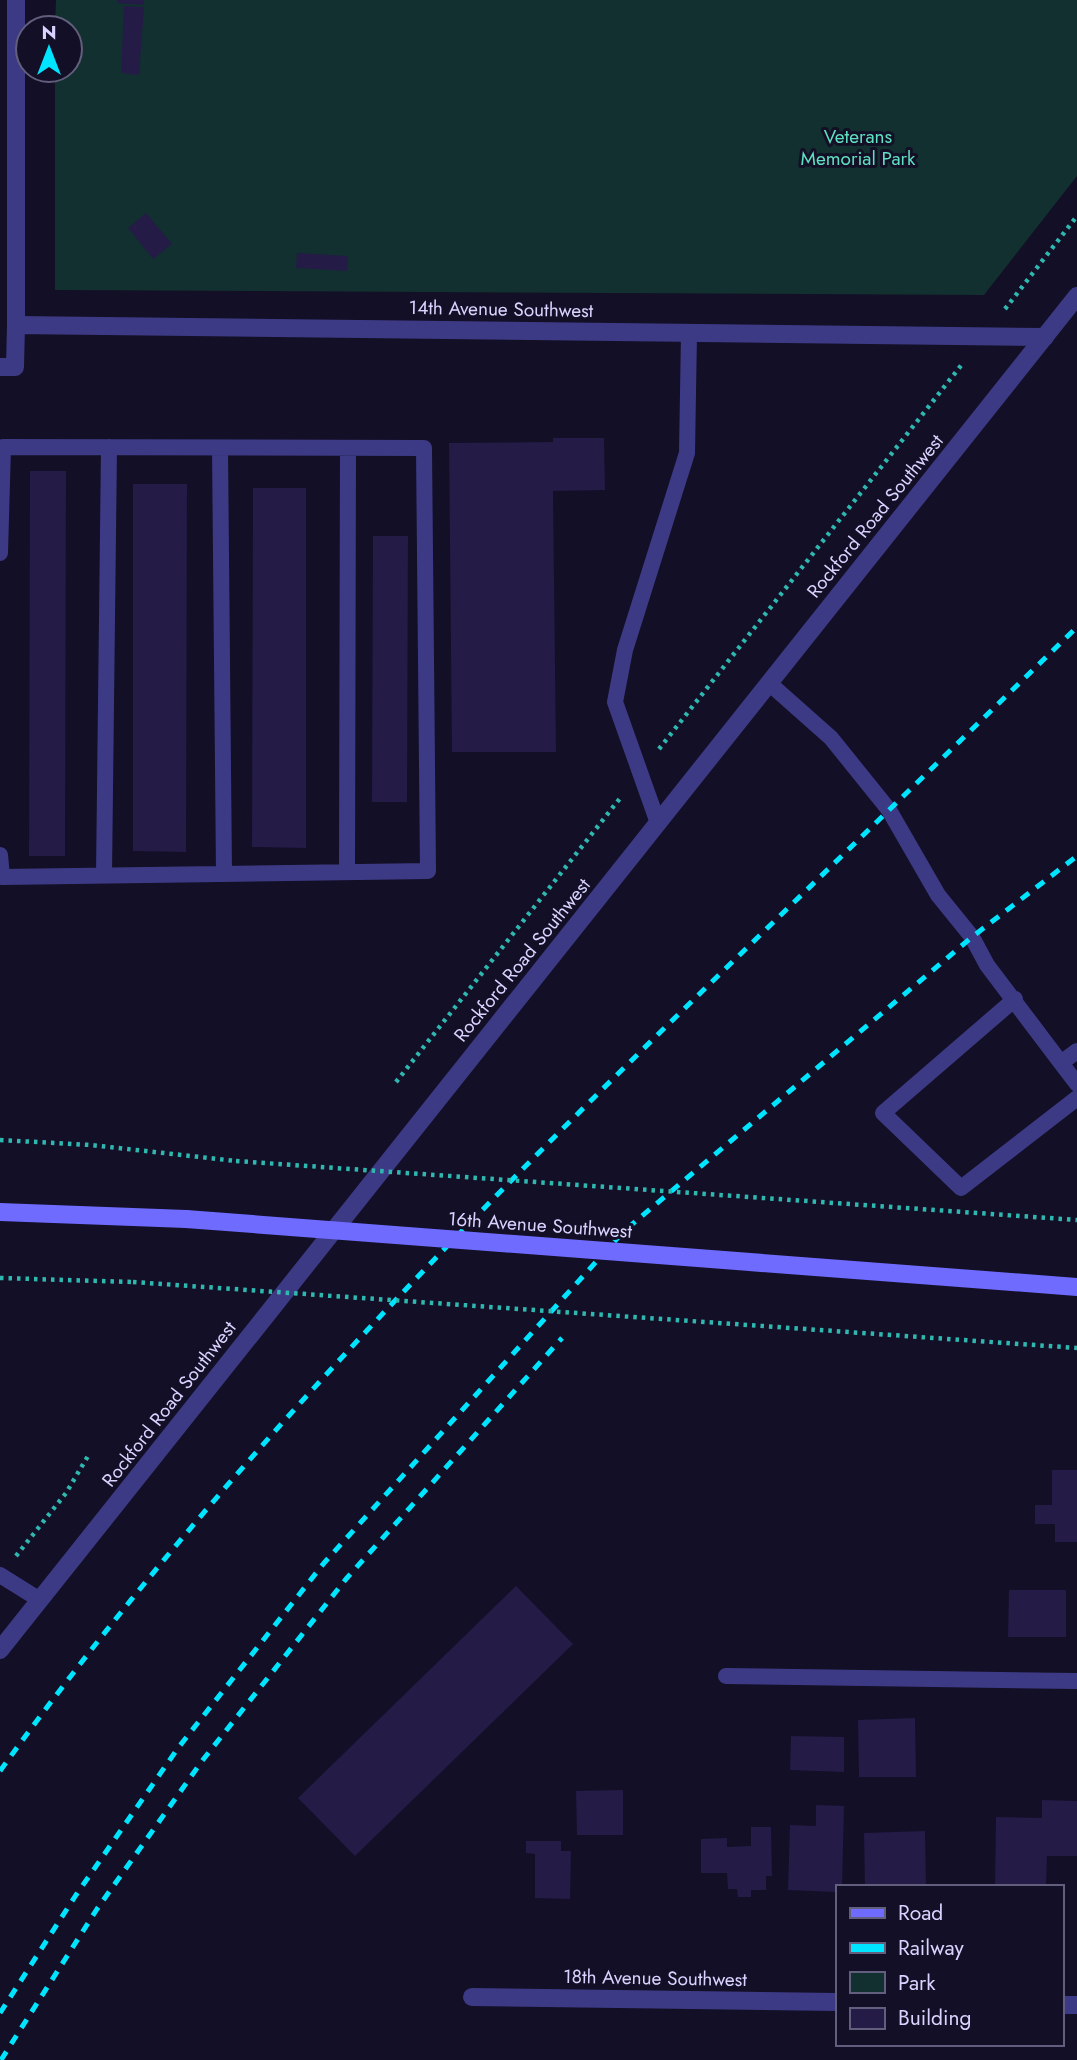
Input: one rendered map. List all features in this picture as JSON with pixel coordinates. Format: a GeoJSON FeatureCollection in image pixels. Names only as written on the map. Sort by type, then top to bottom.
{"type":"FeatureCollection","features":[{"type":"Feature","properties":{"kind":"main road","name":"16th Avenue Southwest"},"geometry":{"type":"LineString","coordinates":[[0,1212],[186,1219],[1077,1287]]}},
{"type":"Feature","properties":{"kind":"street"},"geometry":{"type":"LineString","coordinates":[[0,367],[15,367],[16,0]]}},
{"type":"Feature","properties":{"kind":"street","name":"Rockford Road Southwest"},"geometry":{"type":"LineString","coordinates":[[0,1650],[1077,296]]}},
{"type":"Feature","properties":{"kind":"street","name":"14th Avenue Southwest"},"geometry":{"type":"LineString","coordinates":[[16,324],[1045,337]]}},
{"type":"Feature","properties":{"kind":"street","name":"18th Avenue Southwest"},"geometry":{"type":"LineString","coordinates":[[472,1997],[836,2001]]}},
{"type":"Feature","properties":{"kind":"lane"},"geometry":{"type":"LineString","coordinates":[[657,823],[615,702],[625,650],[687,453],[690,332]]}},
{"type":"Feature","properties":{"kind":"lane"},"geometry":{"type":"LineString","coordinates":[[0,553],[4,447],[424,449],[428,871],[2,877],[0,855]]}},
{"type":"Feature","properties":{"kind":"lane"},"geometry":{"type":"LineString","coordinates":[[104,876],[109,447]]}},
{"type":"Feature","properties":{"kind":"lane"},"geometry":{"type":"LineString","coordinates":[[219,448],[224,874]]}},
{"type":"Feature","properties":{"kind":"lane"},"geometry":{"type":"LineString","coordinates":[[347,872],[348,449]]}},
{"type":"Feature","properties":{"kind":"lane"},"geometry":{"type":"LineString","coordinates":[[769,683],[831,738],[889,810],[938,895],[972,937],[987,965],[1077,1084]]}},
{"type":"Feature","properties":{"kind":"lane"},"geometry":{"type":"LineString","coordinates":[[1015,999],[883,1114],[961,1188],[1077,1098]]}},
{"type":"Feature","properties":{"kind":"lane"},"geometry":{"type":"LineString","coordinates":[[1061,1063],[1077,1051]]}},
{"type":"Feature","properties":{"kind":"lane"},"geometry":{"type":"LineString","coordinates":[[0,1575],[40,1600]]}},
{"type":"Feature","properties":{"kind":"lane"},"geometry":{"type":"LineString","coordinates":[[726,1676],[1077,1681]]}},
{"type":"Feature","properties":{"kind":"path"},"geometry":{"type":"LineString","coordinates":[[396,1083],[1077,216]]}},
{"type":"Feature","properties":{"kind":"path"},"geometry":{"type":"LineString","coordinates":[[0,1140],[91,1145],[236,1161],[1077,1220]]}},
{"type":"Feature","properties":{"kind":"path"},"geometry":{"type":"LineString","coordinates":[[0,1278],[134,1282],[1077,1348]]}},
{"type":"Feature","properties":{"kind":"path"},"geometry":{"type":"LineString","coordinates":[[0,1575],[66,1493],[88,1455]]}},
{"type":"Feature","properties":{"kind":"green space","name":"Veterans Memorial Park"},"geometry":{"type":"Polygon","coordinates":[[[56,0],[1077,0],[1077,176],[984,295],[55,290],[55,84],[84,84],[84,14],[56,14],[56,0]]]}},
{"type":"Feature","properties":{"kind":"building"},"geometry":{"type":"Polygon","coordinates":[[[117,0],[144,0],[144,5],[117,3],[117,0]]]}},
{"type":"Feature","properties":{"kind":"building"},"geometry":{"type":"Polygon","coordinates":[[[124,6],[144,7],[139,75],[121,73],[124,6]]]}},
{"type":"Feature","properties":{"kind":"building"},"geometry":{"type":"Polygon","coordinates":[[[146,213],[172,244],[153,259],[128,228],[146,213]]]}},
{"type":"Feature","properties":{"kind":"building"},"geometry":{"type":"Polygon","coordinates":[[[297,253],[348,256],[347,271],[296,268],[297,253]]]}},
{"type":"Feature","properties":{"kind":"building"},"geometry":{"type":"Polygon","coordinates":[[[553,438],[604,438],[605,490],[553,491],[556,752],[452,752],[449,443],[553,442],[553,438]]]}},
{"type":"Feature","properties":{"kind":"building"},"geometry":{"type":"Polygon","coordinates":[[[30,471],[66,471],[65,856],[29,856],[30,471]]]}},
{"type":"Feature","properties":{"kind":"building"},"geometry":{"type":"Polygon","coordinates":[[[133,484],[187,484],[186,852],[133,851],[133,484]]]}},
{"type":"Feature","properties":{"kind":"building"},"geometry":{"type":"Polygon","coordinates":[[[253,488],[306,488],[306,848],[252,847],[253,488]]]}},
{"type":"Feature","properties":{"kind":"building"},"geometry":{"type":"Polygon","coordinates":[[[373,536],[408,536],[407,802],[372,802],[373,536]]]}},
{"type":"Feature","properties":{"kind":"building"},"geometry":{"type":"Polygon","coordinates":[[[1052,1470],[1077,1470],[1077,1542],[1055,1542],[1055,1524],[1035,1524],[1035,1505],[1052,1505],[1052,1470]]]}},
{"type":"Feature","properties":{"kind":"building"},"geometry":{"type":"Polygon","coordinates":[[[516,1586],[573,1644],[355,1856],[298,1798],[516,1586]]]}},
{"type":"Feature","properties":{"kind":"building"},"geometry":{"type":"Polygon","coordinates":[[[1009,1590],[1066,1590],[1066,1637],[1008,1637],[1009,1590]]]}},
{"type":"Feature","properties":{"kind":"building"},"geometry":{"type":"Polygon","coordinates":[[[915,1718],[916,1777],[859,1777],[858,1720],[915,1718]]]}},
{"type":"Feature","properties":{"kind":"building"},"geometry":{"type":"Polygon","coordinates":[[[791,1736],[844,1737],[844,1772],[790,1770],[791,1736]]]}},
{"type":"Feature","properties":{"kind":"building"},"geometry":{"type":"Polygon","coordinates":[[[623,1790],[623,1835],[577,1835],[576,1791],[623,1790]]]}},
{"type":"Feature","properties":{"kind":"building"},"geometry":{"type":"Polygon","coordinates":[[[1042,1800],[1077,1801],[1077,1856],[1047,1856],[1046,1885],[995,1885],[996,1817],[1042,1818],[1042,1800]]]}},
{"type":"Feature","properties":{"kind":"building"},"geometry":{"type":"Polygon","coordinates":[[[816,1805],[844,1806],[842,1885],[836,1885],[836,1892],[788,1890],[790,1825],[816,1826],[816,1805]]]}},
{"type":"Feature","properties":{"kind":"building"},"geometry":{"type":"Polygon","coordinates":[[[751,1827],[771,1827],[772,1876],[766,1876],[766,1890],[751,1890],[751,1897],[738,1897],[737,1889],[728,1889],[727,1873],[701,1873],[701,1839],[727,1838],[727,1847],[751,1846],[751,1827]]]}},
{"type":"Feature","properties":{"kind":"building"},"geometry":{"type":"Polygon","coordinates":[[[925,1831],[926,1885],[865,1885],[864,1833],[925,1831]]]}},
{"type":"Feature","properties":{"kind":"building"},"geometry":{"type":"Polygon","coordinates":[[[526,1841],[561,1841],[561,1851],[571,1851],[570,1899],[535,1898],[535,1854],[526,1853],[526,1841]]]}},
{"type":"Feature","properties":{"kind":"railway"},"geometry":{"type":"LineString","coordinates":[[0,1771],[81,1663],[166,1557],[345,1354],[628,1064],[1077,627]]}},
{"type":"Feature","properties":{"kind":"railway"},"geometry":{"type":"LineString","coordinates":[[0,2013],[76,1895],[178,1748],[324,1563],[623,1232],[972,937],[1077,856]]}},
{"type":"Feature","properties":{"kind":"railway"},"geometry":{"type":"LineString","coordinates":[[1,2060],[97,1909],[202,1761],[346,1579],[562,1338]]}}]}
